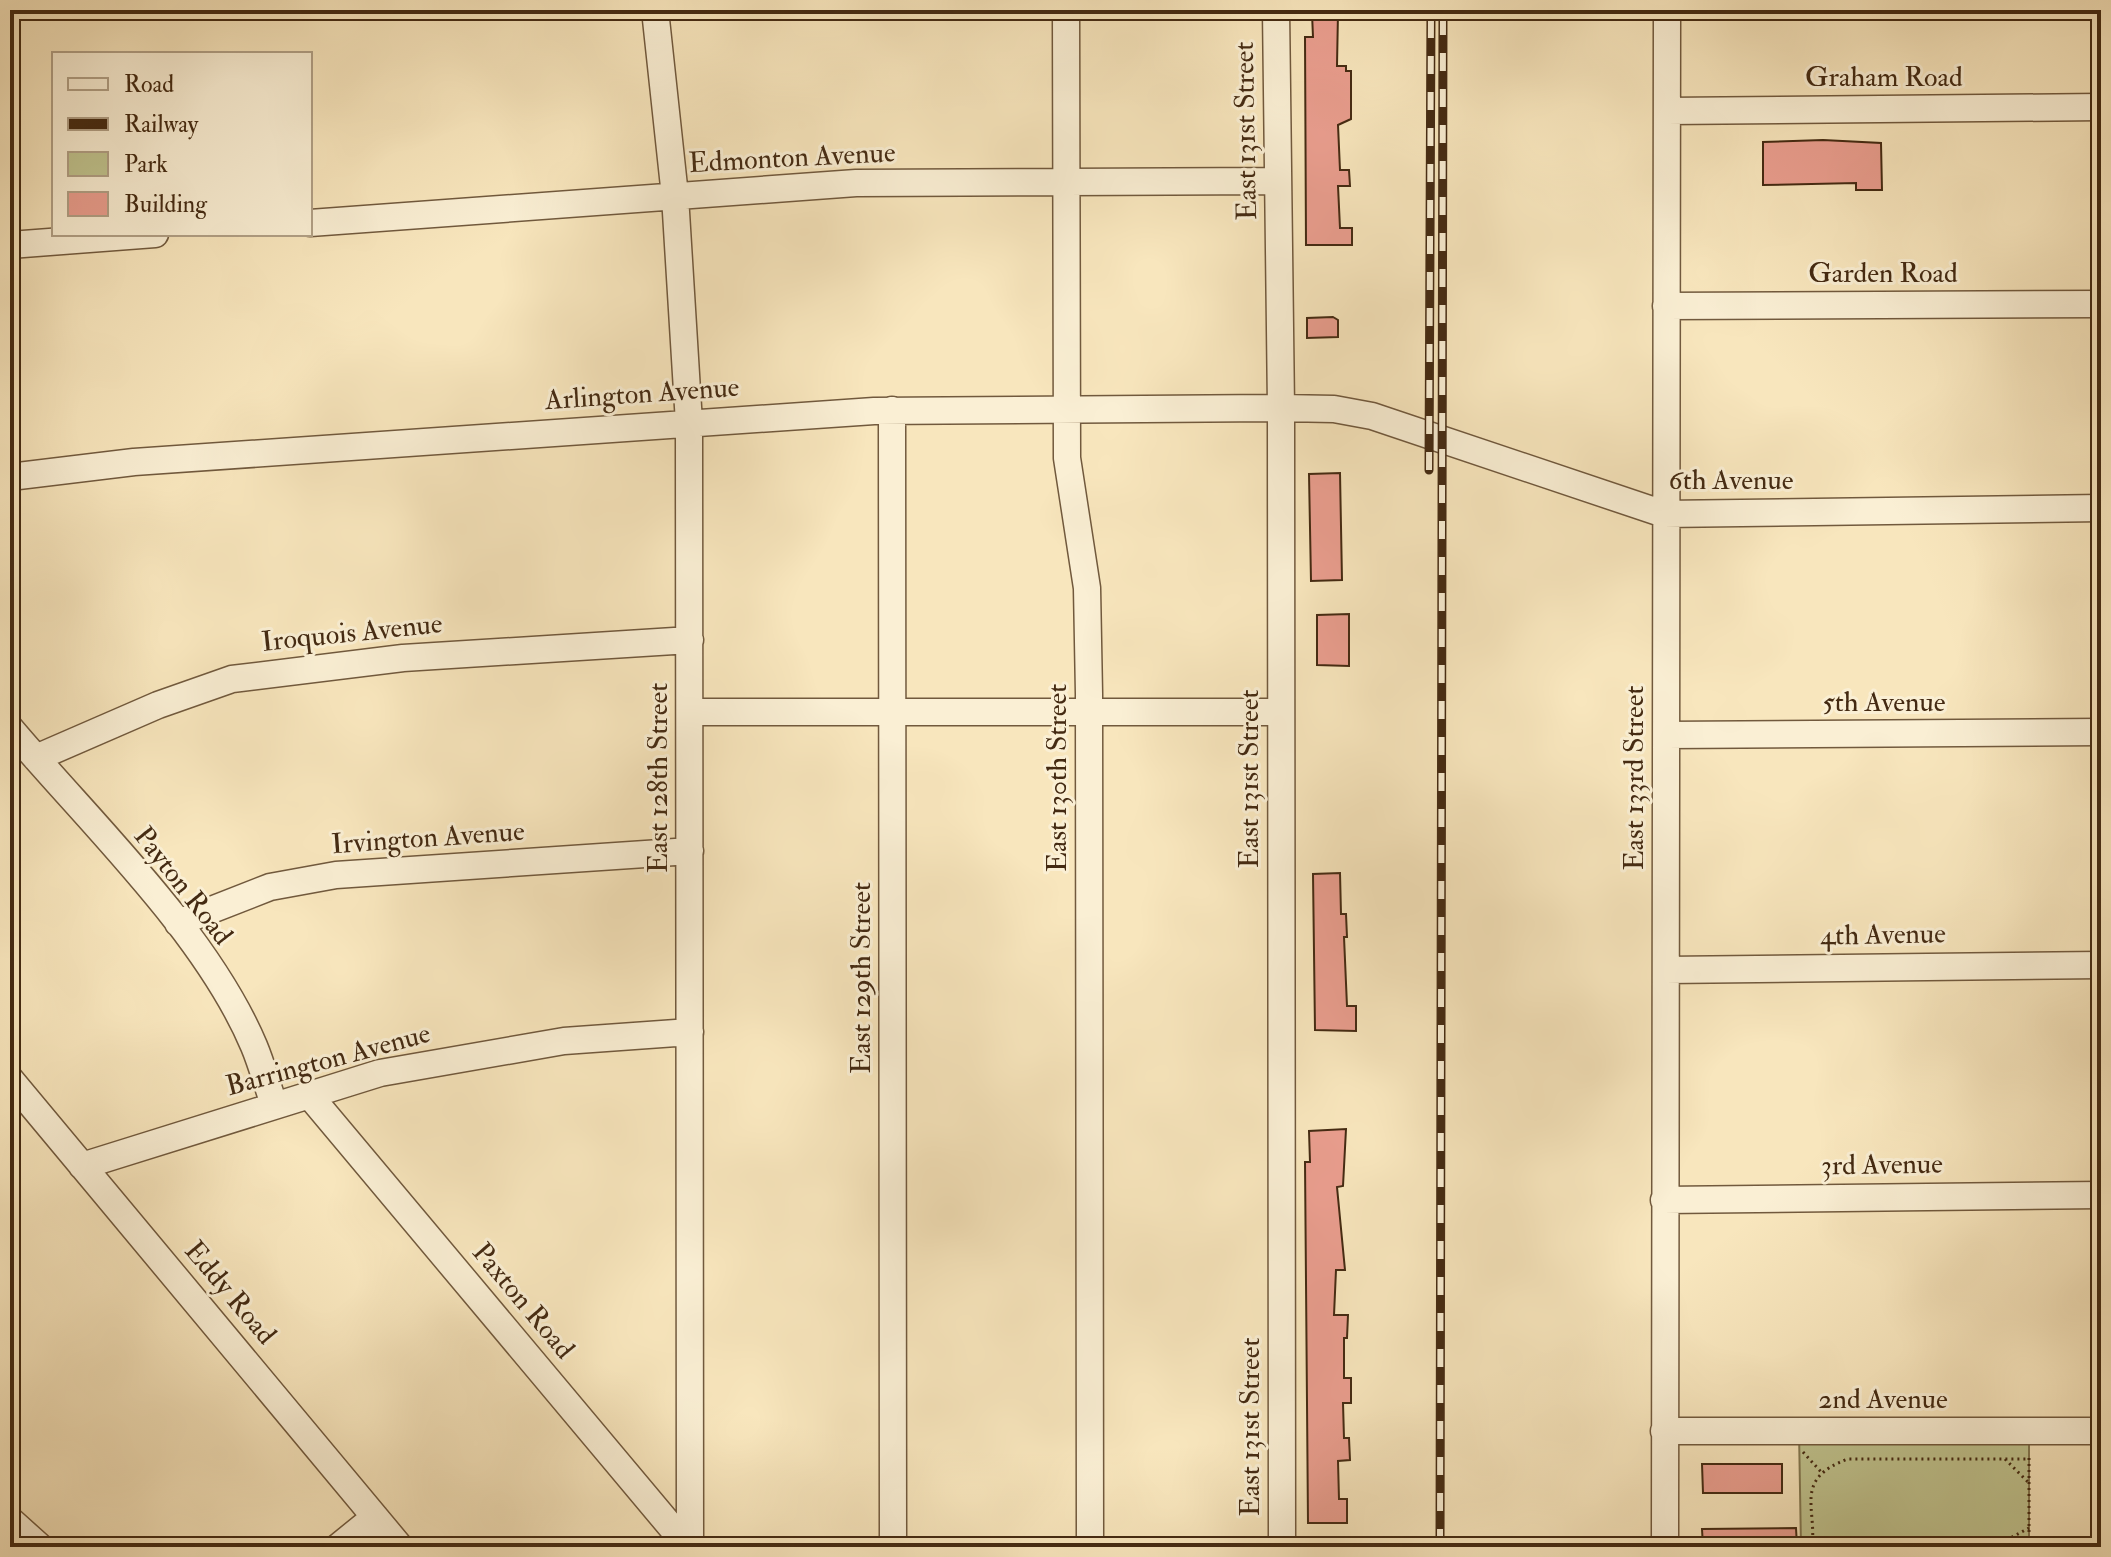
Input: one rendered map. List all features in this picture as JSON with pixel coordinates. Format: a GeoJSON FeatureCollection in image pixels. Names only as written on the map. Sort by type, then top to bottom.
{"type":"FeatureCollection","features":[{"type":"Feature","properties":{"kind":"street","name":"East 128th Street"},"geometry":{"type":"LineString","coordinates":[[655,10],[675,196],[689,423],[689,1547]]}},
{"type":"Feature","properties":{"kind":"street","name":"East 130th Street"},"geometry":{"type":"LineString","coordinates":[[1066,10],[1067,458],[1087,588],[1089,712],[1090,1547]]}},
{"type":"Feature","properties":{"kind":"street","name":"East 131st Street"},"geometry":{"type":"LineString","coordinates":[[1276,10],[1281,408],[1282,1547]]}},
{"type":"Feature","properties":{"kind":"street","name":"East 133rd Street"},"geometry":{"type":"LineString","coordinates":[[1665,1547],[1667,10]]}},
{"type":"Feature","properties":{"kind":"street","name":"Graham Road"},"geometry":{"type":"LineString","coordinates":[[1667,111],[2101,107]]}},
{"type":"Feature","properties":{"kind":"street","name":"Edmonton Avenue"},"geometry":{"type":"LineString","coordinates":[[312,223],[856,183],[1278,181]]}},
{"type":"Feature","properties":{"kind":"street"},"geometry":{"type":"LineString","coordinates":[[10,245],[129,236]]}},
{"type":"Feature","properties":{"kind":"street","name":"Garden Road"},"geometry":{"type":"LineString","coordinates":[[1666,306],[2101,304]]}},
{"type":"Feature","properties":{"kind":"street","name":"Arlington Avenue"},"geometry":{"type":"LineString","coordinates":[[10,477],[134,462],[892,410],[1281,408]]}},
{"type":"Feature","properties":{"kind":"street","name":"6th Avenue"},"geometry":{"type":"LineString","coordinates":[[1281,408],[1334,409],[1372,416],[1664,514],[2101,508]]}},
{"type":"Feature","properties":{"kind":"street","name":"East 129th Street"},"geometry":{"type":"LineString","coordinates":[[892,410],[893,1547]]}},
{"type":"Feature","properties":{"kind":"street","name":"Iroquois Avenue"},"geometry":{"type":"LineString","coordinates":[[36,758],[158,705],[232,679],[403,658],[690,640]]}},
{"type":"Feature","properties":{"kind":"street"},"geometry":{"type":"LineString","coordinates":[[690,712],[1281,712]]}},
{"type":"Feature","properties":{"kind":"street","name":"Payton Road"},"geometry":{"type":"LineString","coordinates":[[10,728],[178,923],[222,988],[253,1045],[274,1104]]}},
{"type":"Feature","properties":{"kind":"street","name":"5th Avenue"},"geometry":{"type":"LineString","coordinates":[[1667,735],[2101,732]]}},
{"type":"Feature","properties":{"kind":"street","name":"Irvington Avenue"},"geometry":{"type":"LineString","coordinates":[[178,923],[270,887],[336,875],[690,851]]}},
{"type":"Feature","properties":{"kind":"street","name":"4th Avenue"},"geometry":{"type":"LineString","coordinates":[[1666,970],[2101,965]]}},
{"type":"Feature","properties":{"kind":"street","name":"Barrington Avenue"},"geometry":{"type":"LineString","coordinates":[[82,1166],[380,1073],[564,1041],[690,1032]]}},
{"type":"Feature","properties":{"kind":"street","name":"Eddy Road"},"geometry":{"type":"LineString","coordinates":[[10,1079],[400,1547]]}},
{"type":"Feature","properties":{"kind":"street","name":"Paxton Road"},"geometry":{"type":"LineString","coordinates":[[310,1096],[689,1547]]}},
{"type":"Feature","properties":{"kind":"street","name":"3rd Avenue"},"geometry":{"type":"LineString","coordinates":[[1664,1200],[2101,1195]]}},
{"type":"Feature","properties":{"kind":"street","name":"2nd Avenue"},"geometry":{"type":"LineString","coordinates":[[1664,1431],[2101,1431]]}},
{"type":"Feature","properties":{"kind":"street"},"geometry":{"type":"LineString","coordinates":[[338,1547],[375,1517]]}},
{"type":"Feature","properties":{"kind":"street"},"geometry":{"type":"LineString","coordinates":[[10,1520],[40,1547]]}},
{"type":"Feature","properties":{"kind":"path"},"geometry":{"type":"LineString","coordinates":[[2029,1450],[2029,1547]]}},
{"type":"Feature","properties":{"kind":"path"},"geometry":{"type":"LineString","coordinates":[[1802,1451],[1822,1473]]}},
{"type":"Feature","properties":{"kind":"path"},"geometry":{"type":"LineString","coordinates":[[1812,1547],[1809,1501],[1822,1473],[1848,1459],[2029,1459]]}},
{"type":"Feature","properties":{"kind":"path"},"geometry":{"type":"LineString","coordinates":[[2005,1459],[2029,1483]]}},
{"type":"Feature","properties":{"kind":"path"},"geometry":{"type":"LineString","coordinates":[[1971,1547],[2001,1543],[2029,1528]]}},
{"type":"Feature","properties":{"kind":"path"},"geometry":{"type":"LineString","coordinates":[[2001,1543],[2012,1547]]}},
{"type":"Feature","properties":{"kind":"green space"},"geometry":{"type":"Polygon","coordinates":[[[1799,1431],[2029,1431],[2029,1547],[1801,1547],[1799,1431]]]}},
{"type":"Feature","properties":{"kind":"building"},"geometry":{"type":"Polygon","coordinates":[[[1321,12],[1338,13],[1337,66],[1346,66],[1346,71],[1351,71],[1351,119],[1338,125],[1340,170],[1349,170],[1350,186],[1338,186],[1340,228],[1352,228],[1352,245],[1306,245],[1305,37],[1313,37],[1312,13],[1320,15],[1321,12]]]}},
{"type":"Feature","properties":{"kind":"building"},"geometry":{"type":"Polygon","coordinates":[[[1823,140],[1881,143],[1882,190],[1856,190],[1856,183],[1763,185],[1763,142],[1823,140]]]}},
{"type":"Feature","properties":{"kind":"building"},"geometry":{"type":"Polygon","coordinates":[[[1333,317],[1338,320],[1338,337],[1307,338],[1307,318],[1333,317]]]}},
{"type":"Feature","properties":{"kind":"building"},"geometry":{"type":"Polygon","coordinates":[[[1340,473],[1342,580],[1311,581],[1309,474],[1340,473]]]}},
{"type":"Feature","properties":{"kind":"building"},"geometry":{"type":"Polygon","coordinates":[[[1349,614],[1349,666],[1317,665],[1317,615],[1349,614]]]}},
{"type":"Feature","properties":{"kind":"building"},"geometry":{"type":"Polygon","coordinates":[[[1340,873],[1341,914],[1346,914],[1347,1006],[1356,1006],[1356,1031],[1315,1030],[1313,874],[1340,873]]]}},
{"type":"Feature","properties":{"kind":"building"},"geometry":{"type":"Polygon","coordinates":[[[1346,1129],[1343,1186],[1337,1187],[1345,1270],[1336,1270],[1334,1315],[1348,1315],[1347,1338],[1344,1338],[1344,1378],[1351,1378],[1351,1403],[1343,1403],[1344,1438],[1349,1438],[1350,1460],[1338,1461],[1339,1499],[1347,1499],[1347,1523],[1308,1523],[1305,1162],[1310,1162],[1309,1131],[1346,1129]]]}},
{"type":"Feature","properties":{"kind":"building"},"geometry":{"type":"Polygon","coordinates":[[[1702,1464],[1782,1464],[1782,1493],[1703,1493],[1702,1464]]]}},
{"type":"Feature","properties":{"kind":"building"},"geometry":{"type":"Polygon","coordinates":[[[1796,1528],[1797,1546],[1703,1547],[1702,1529],[1796,1528]]]}},
{"type":"Feature","properties":{"kind":"railway"},"geometry":{"type":"LineString","coordinates":[[1429,470],[1431,10]]}},
{"type":"Feature","properties":{"kind":"railway"},"geometry":{"type":"LineString","coordinates":[[1440,1547],[1443,10]]}}]}
